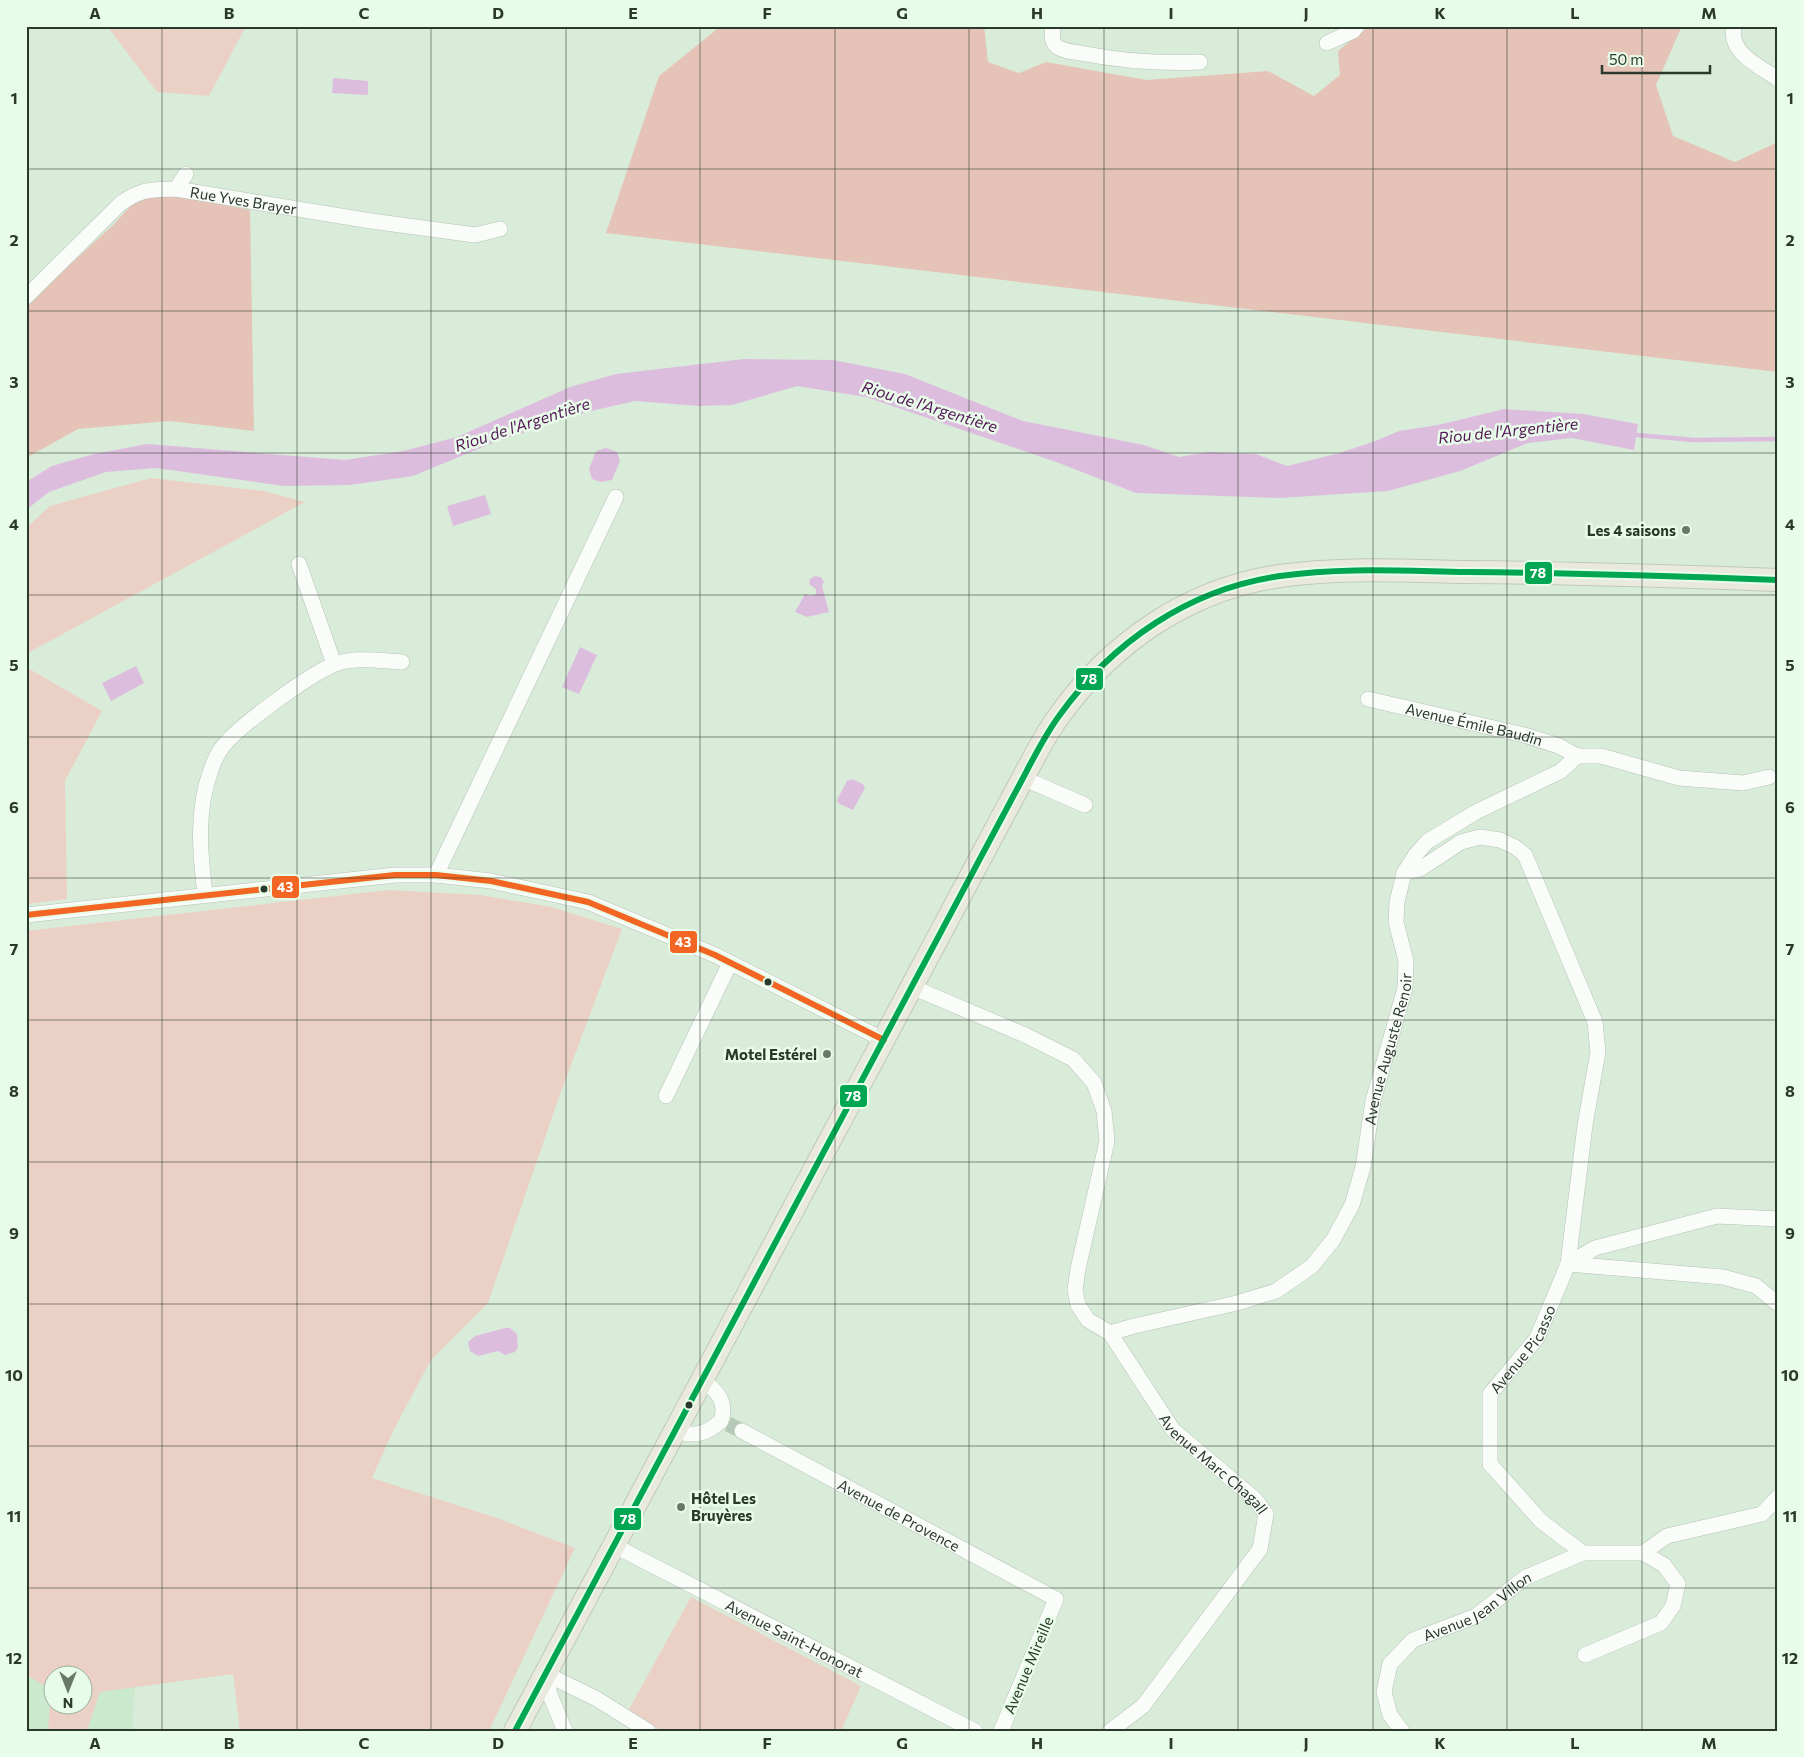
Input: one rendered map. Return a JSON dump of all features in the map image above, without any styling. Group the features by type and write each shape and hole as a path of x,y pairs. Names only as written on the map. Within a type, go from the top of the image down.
{"main road":[{"path":"515,1731 700,1380 1023,778 1057,718 1103,662 1141,631 1197,599 1243,583 1280,576 1369,570 1587,573 1778,580"}],"street":[{"path":"1053,26 1052,37 1056,46 1064,50 1119,61 1162,64 1200,62"},
{"path":"1327,43 1353,31 1357,26"},
{"path":"1734,26 1734,41 1738,51 1778,79"},
{"path":"176,189 186,174"},
{"name":"Rue Yves Brayer","path":"26,297 121,203 137,192 176,189 475,236 500,228"},
{"path":"436,875 616,497"},
{"path":"299,564 334,664"},
{"path":"205,894 199,827 210,770 221,749 234,735 293,688 334,664 362,660 402,662"},
{"name":"Avenue Émile Baudin","path":"1368,699 1524,735 1559,746 1577,756 1601,756 1680,778 1743,783 1769,777"},
{"path":"1404,873 1416,854 1428,841 1476,812 1561,771 1577,756"},
{"path":"1023,778 1085,805"},
{"path":"1404,873 1420,869 1461,842 1480,837 1500,840 1515,847 1525,856 1536,881 1595,1022 1598,1052 1585,1126 1568,1264"},
{"name":"Avenue Auguste Renoir","path":"1110,1333 1237,1303 1276,1291 1312,1266 1332,1240 1352,1205 1363,1167 1373,1101 1405,988 1406,961 1396,922 1397,902 1404,873"},
{"path":"26,915 348,878 436,875 491,881 588,902 730,963 884,1040"},
{"path":"666,1096 730,963"},
{"path":"912,987 1025,1035 1073,1059 1094,1083 1104,1111 1107,1141 1075,1290 1078,1305 1088,1320 1110,1333"},
{"path":"1568,1264 1595,1248 1717,1216 1778,1219"},
{"path":"1568,1264 1723,1276 1756,1286 1778,1304"},
{"name":"Avenue Picasso","path":"1568,1264 1537,1338 1490,1394 1490,1464 1541,1521 1583,1553"},
{"name":"Avenue Marc Chagall","path":"1110,1333 1173,1430 1255,1499 1266,1514 1260,1549 1143,1706 1110,1731"},
{"path":"675,1430 686,1434 699,1434 725,1422 723,1404 719,1395 700,1380"},
{"name":"Avenue de Provence","path":"742,1431 1056,1599"},
{"path":"1643,1553 1667,1536 1762,1514 1778,1496"},
{"name":"Avenue Saint-Honorat","path":"613,1545 975,1731"},
{"path":"1583,1553 1643,1553 1664,1565 1678,1584 1673,1606 1661,1623 1585,1655"},
{"name":"Avenue Jean Villon","path":"1402,1731 1390,1715 1384,1692 1390,1664 1412,1640 1476,1616 1526,1577 1583,1553"},
{"name":"Avenue Mireille","path":"1001,1731 1056,1599"},
{"path":"546,1674 550,1695 565,1731"},
{"path":"546,1674 597,1699 648,1731"}],"shaded area":[{"path":"107,26 246,26 209,96 157,92"},
{"path":"721,26 984,26 988,62 1019,73 1046,62 1146,80 1268,71 1314,96 1340,75 1338,51 1369,26 1682,26 1656,85 1673,136 1735,162 1778,142 1778,372 606,233 659,76"},
{"path":"140,196 180,196 250,210 254,431 170,421 78,429 26,458 26,305 113,225"},
{"path":"151,478 263,491 305,502 26,654 26,528 50,506"},
{"path":"26,667 102,711 65,781 67,899 26,904"},
{"path":"388,890 480,895 551,907 622,929 558,1100 488,1303 431,1360 393,1431 372,1478 497,1518 575,1548 489,1731 240,1731 233,1674 100,1692 87,1731 48,1731 49,1714 92,1714 92,1664 42,1664 42,1684 26,1675 26,931"},
{"path":"691,1597 861,1686 841,1731 662,1731 628,1711"},
{"path":"26,1675 42,1684 42,1714 92,1714 92,1697 99,1692 135,1687 132,1731 26,1731"}],"water":[{"path":"333,78 368,81 368,95 332,93"},
{"path":"744,359 833,360 905,374 1023,421 1144,445 1179,457 1208,452 1256,454 1287,466 1336,454 1399,431 1438,425 1504,409 1583,414 1638,424 1634,450 1572,438 1528,443 1460,471 1388,491 1280,498 1136,493 1056,462 866,397 797,386 732,405 698,406 635,401 587,412 495,442 413,476 350,485 284,486 156,468 106,472 49,492 26,510 26,482 52,466 94,454 147,444 345,460 403,451 457,437 570,387 616,374"},
{"path":"606,448 617,452 620,461 612,480 601,482 592,479 589,469 596,451"},
{"path":"485,495 491,514 453,526 447,506"},
{"path":"815,576 821,577 824,582 822,586 829,612 807,617 795,612 805,594 811,596 816,594 816,589 809,584 810,579"},
{"path":"580,647 597,655 579,694 562,687"},
{"path":"136,666 144,683 111,701 102,683"},
{"path":"852,779 863,784 865,788 853,810 838,803 837,800 847,781"},
{"path":"510,1328 517,1334 518,1347 515,1352 505,1355 498,1351 478,1356 470,1351 468,1342 475,1336"}],"waterway":[{"name":"Riou de l'Argentière","path":"1637,435 1694,440 1778,439"}],"tunnel":[{"path":"728,1424 742,1431"}],"transit line":[{"name":"78","path":"515,1731 1040,746 1059,716 1080,689 1103,665 1155,623 1184,606 1215,593 1247,583 1303,573 1373,570 1778,580"},
{"name":"43","path":"26,915 395,875 436,875 491,881 588,902 715,955 884,1040"}],"place":[{"name":"Les 4 saisons","path":"1686,530"},
{"name":"Motel Estérel","path":"827,1054"},
{"name":"Hôtel Les Bruyères","path":"681,1507"}]}
